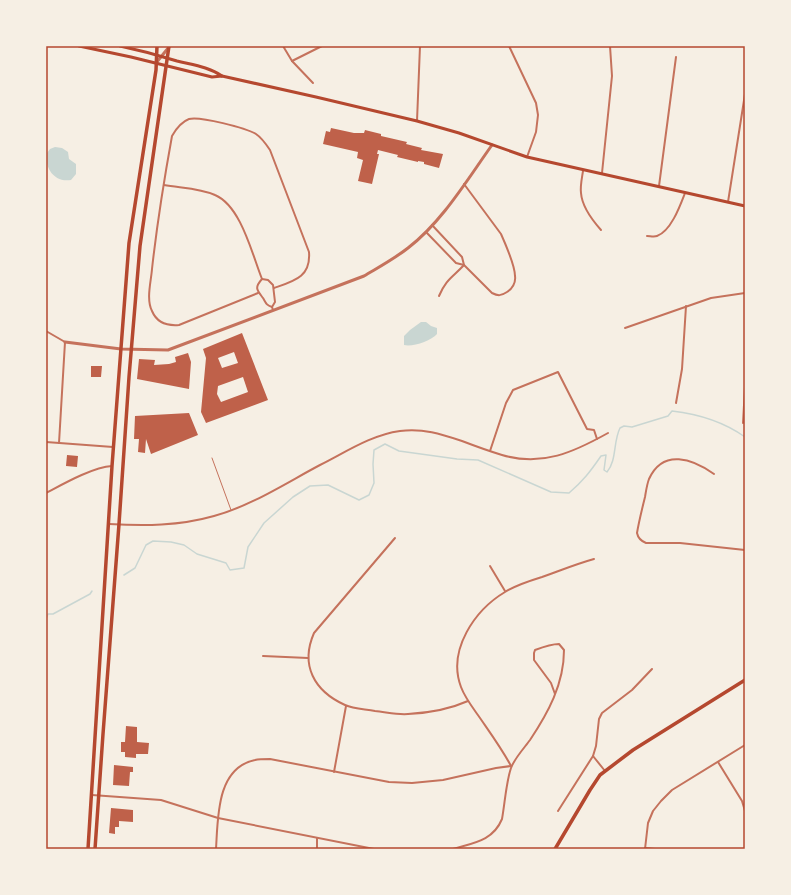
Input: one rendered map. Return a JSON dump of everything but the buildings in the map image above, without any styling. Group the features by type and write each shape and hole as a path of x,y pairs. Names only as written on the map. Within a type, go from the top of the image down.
{"main road":[{"path":"79,46 212,77 222,76 316,96 459,133 492,146 527,157 583,171 745,206"},
{"path":"120,46 157,54 214,70 222,76"},
{"path":"88,849 112,466 129,243 158,46"},
{"path":"96,849 98,796 140,246 169,47"},
{"path":"555,849 600,775 633,750 745,680"}],"street":[{"path":"283,46 292,61 314,83"},
{"path":"292,61 322,46"},
{"path":"417,121 420,46"},
{"path":"509,46 536,104 538,115 536,132 527,157"},
{"path":"601,174 612,76 610,46"},
{"path":"156,63 169,47"},
{"path":"659,187 676,56"},
{"path":"728,203 745,94"},
{"path":"258,294 179,325 168,326 163,324 154,316 151,310 150,293 158,212 172,136 181,124 189,119 198,119 227,125 251,132 260,137 270,150 310,252 309,263 305,273 298,278 274,288"},
{"path":"46,331 65,342 131,350 168,350 273,308 364,276 389,262 409,248 426,232 492,146"},
{"path":"583,171 581,193 582,199 594,222 601,230"},
{"path":"432,225 462,257 464,265 492,293 497,296 501,295 508,292 512,288 516,275 501,234 464,184"},
{"path":"164,185 211,193 228,202 236,213 262,279 273,285 275,302 273,308"},
{"path":"647,236 656,236 668,228 675,217 685,193"},
{"path":"426,232 456,263 464,265"},
{"path":"439,296 442,288 449,279 464,265"},
{"path":"262,279 257,286 258,294 266,304 273,308"},
{"path":"625,328 711,298 745,294"},
{"path":"676,402 682,369 686,306"},
{"path":"59,443 65,342"},
{"path":"490,451 510,393 513,390 558,372 587,429 594,430 597,439"},
{"path":"743,423 745,387"},
{"path":"109,524 165,525 216,516 251,502 364,442 390,433 420,430 439,433 490,451 516,458 542,459 576,450 608,433"},
{"path":"46,442 114,447"},
{"path":"714,474 696,462 674,458 662,463 655,469 648,482 637,533 638,536 646,543 680,543 745,550"},
{"path":"46,493 91,472 106,466 112,466"},
{"path":"395,538 314,633 308,658 312,674 319,687 330,697 346,706 394,714 408,714 429,712 468,701"},
{"path":"511,766 504,753 468,701 461,686 458,674 457,659 461,644 477,616 488,604 505,591 594,559"},
{"path":"490,566 505,591"},
{"path":"453,849 482,840 492,835 499,826 502,819 511,766 542,722 551,706 555,694 562,669 564,650 559,644 551,644 535,650 533,657 551,683 555,694"},
{"path":"263,656 308,658"},
{"path":"558,811 593,756 596,746 599,719 602,713 632,690 652,669"},
{"path":"334,772 346,706"},
{"path":"655,849 645,848 648,823 653,812 661,801 672,790 745,745"},
{"path":"593,756 605,771"},
{"path":"216,849 218,818 224,788 229,778 242,766 254,760 270,759 389,782 412,783 443,780 511,766"},
{"path":"718,762 742,801 745,811"},
{"path":"92,795 162,800 218,818 374,849"},
{"path":"317,838 317,849"}],"lane":[{"path":"212,458 231,510"}],"shaded area":[{"path":"55,147 62,148 68,152 69,159 76,164 76,174 71,180 60,179 55,176 47,164 47,153 50,149"},
{"path":"421,322 426,322 437,328 437,334 431,339 422,343 404,345 404,336"}],"waterway":[{"path":"124,575 135,568 146,545 153,541 171,542 184,545 197,554 226,563 230,570 244,568 248,547 264,523 293,497 310,486 328,485 359,500 369,495 374,483 374,450 385,444 399,451 457,459 478,460 551,492 569,493 586,476 601,456 606,455 604,470 607,472 614,456 618,433 620,428 624,426 632,427 668,416 672,411 691,414 720,423 745,437"},
{"path":"46,619 48,614 53,614 90,594 92,591"}]}
